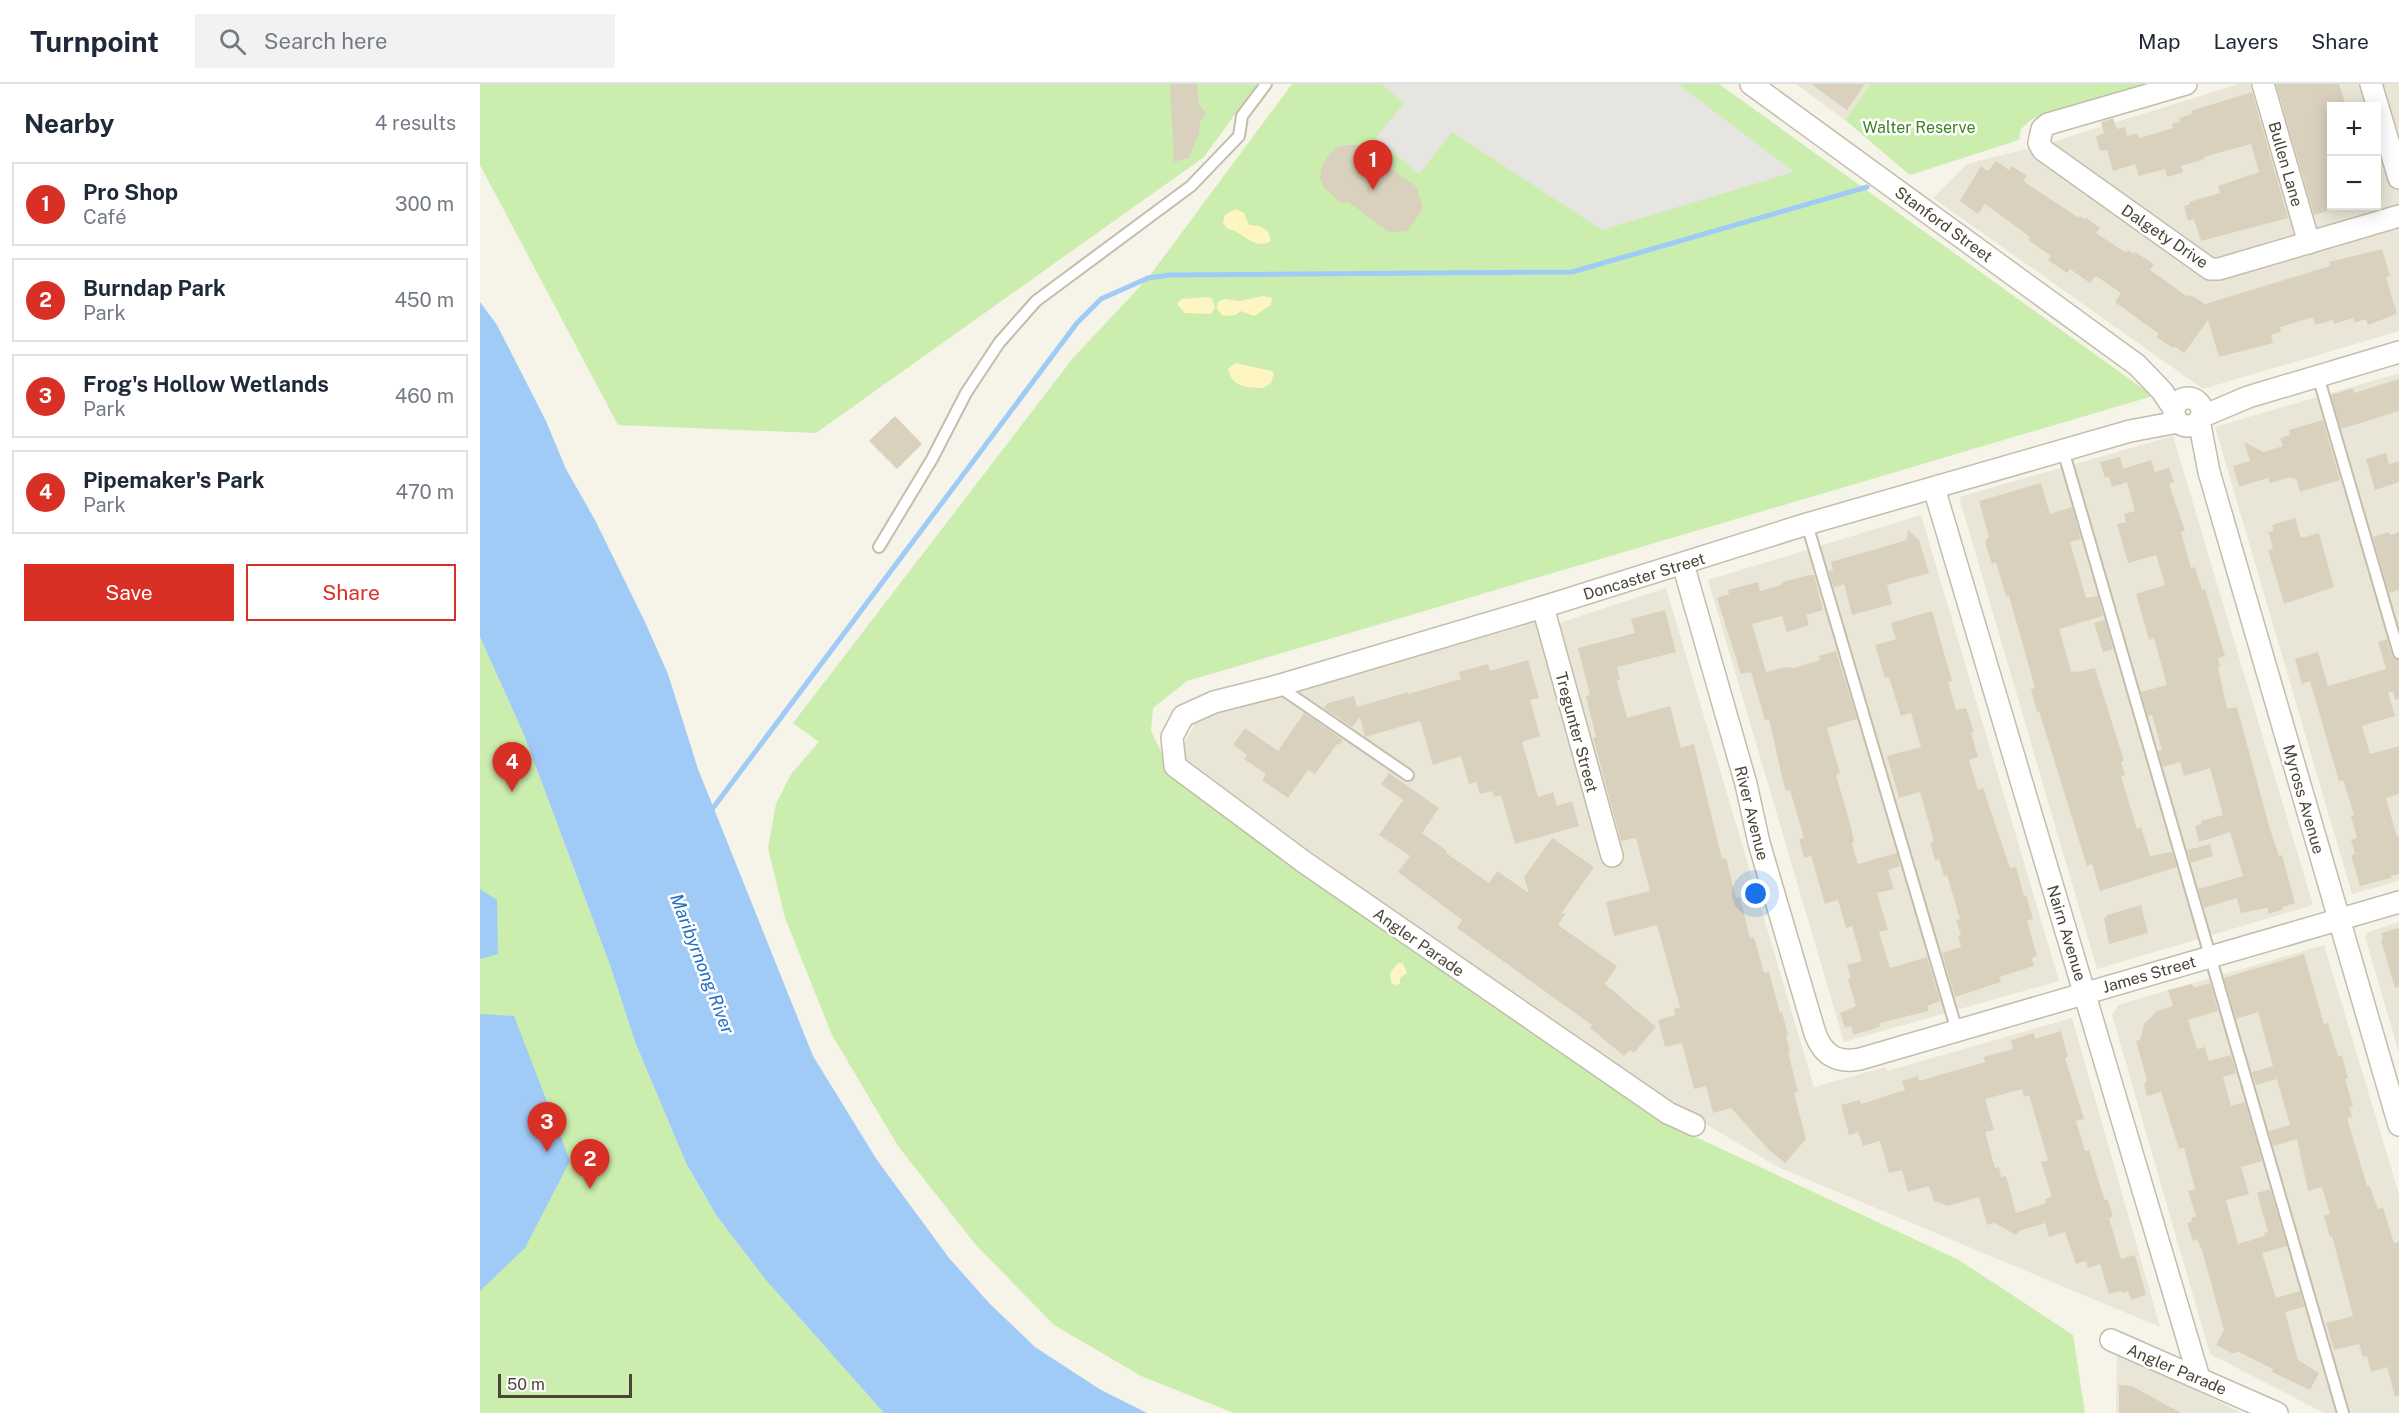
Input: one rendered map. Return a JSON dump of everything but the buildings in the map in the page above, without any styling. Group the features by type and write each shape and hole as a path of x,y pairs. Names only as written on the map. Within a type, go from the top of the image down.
{"street":[{"name":"Dalgety Drive","path":"2186,84 2048,124 2039,135 2039,143 2043,150 2210,269 2219,269 2399,216"},
{"name":"Bullen Lane","path":"2263,84 2309,243"},
{"path":"2371,84 2399,178"},
{"name":"Stanford Street","path":"1761,87 2137,365 2172,382 2188,413"},
{"name":"Doncaster Street","path":"1172,738 1183,716 1214,702 1277,686 1543,607 1807,524 2399,352"},
{"name":"Myross Avenue","path":"2188,413 2209,472 2399,1125"},
{"name":"Nairn Avenue","path":"1934,488 2199,1378"},
{"name":"River Avenue","path":"1683,564 1746,784 1759,843 1814,1030 1822,1050 1830,1057"},
{"name":"Tregunter Street","path":"1543,607 1612,856"},
{"name":"Angler Parade","path":"1172,738 1174,766 1202,787 1304,862 1668,1113 1694,1125"},
{"name":"James Street","path":"1830,1057 1852,1061 2399,902"},
{"name":"Angler Parade","path":"2111,1340 2277,1413"}],"lane":[{"path":"879,547 932,459 966,393 999,343 1036,301 1191,186 1239,136 1242,116 1266,84"},
{"path":"2318,376 2399,653"},
{"path":"2063,450 2343,1413"},
{"path":"1807,524 1957,1031"},
{"path":"1277,686 1407,775"}],"shaded area":[{"path":"1382,84 1678,84 1794,172 1602,230 1452,132 1419,174 1376,138 1404,103"},
{"path":"1796,84 1870,84 1845,120"},
{"path":"2239,84 2399,84 2399,331 2203,389 1933,198 1967,164 2049,143"},
{"path":"2399,373 2399,881 2352,894 2215,427"},
{"path":"2173,436 2313,905 2097,969 1959,497"},
{"path":"1921,515 2059,981 1844,1042 1708,580"},
{"path":"1666,588 1814,1087 1886,1067 1887,1071 2072,1018 2160,1327 1778,1167 1622,1074 1177,756 1198,718 1539,621 1609,866 1619,864 1553,625"},
{"path":"2399,922 2399,1053 2365,937 2368,932"},
{"path":"2324,945 2399,1194 2399,1413 2324,1413 2210,1354 2112,1015 2118,1005"},
{"path":"2117,1352 2242,1413 2116,1413"}],"green space":[{"path":"480,84 1257,84 1204,157 816,433 618,425 480,165"},
{"path":"1292,84 1719,84 2153,396 1187,681 1153,708 1151,731 1169,768 1668,1124 1959,1260 2073,1335 2085,1413 1234,1413 1141,1376 1054,1325 975,1244 898,1146 832,1035 785,918 768,848 776,804 791,774 819,742 793,723 1073,358 1148,278"},
{"name":"Walter Reserve","path":"1870,84 2150,84 2032,119 2021,129 2019,140 1910,175 1845,120"},
{"path":"480,637 524,735 611,968 635,1042 686,1163 716,1215 765,1279 884,1413 480,1413"}],"sand":[{"path":"1236,209 1244,213 1249,225 1259,226 1268,231 1271,241 1259,244 1228,229 1223,223 1225,215"},
{"path":"1263,296 1272,298 1271,305 1254,316 1241,311 1235,315 1223,316 1217,309 1218,302 1224,299 1240,301"},
{"path":"1208,297 1212,299 1215,307 1209,314 1185,313 1177,304 1181,299"},
{"path":"1235,363 1272,371 1274,373 1271,383 1263,388 1246,387 1237,383 1228,369"},
{"path":"1398,963 1403,963 1407,973 1400,978 1400,984 1395,985 1391,982 1390,973"}],"water":[{"name":"Maribyrnong River","path":"480,302 497,325 546,421 566,469 595,520 668,674 698,769 813,1056 877,1160 949,1258 990,1304 1035,1347 1101,1390 1147,1413 884,1413 765,1279 716,1215 686,1163 635,1042 611,968 524,735 480,637"},
{"path":"480,889 497,900 498,954 480,959"},
{"path":"480,1014 514,1016 570,1161 525,1248 480,1291"}],"waterway":[{"path":"713,808 1077,323 1101,299 1148,278 1170,275 1572,272 1867,187"}],"place":[{"name":"Pro Shop","path":"1373,190"},
{"name":"Pipemaker's Park","path":"512,792"},
{"name":"Frog's Hollow Wetlands","path":"547,1152"},
{"name":"Burndap Park","path":"590,1189"}]}
